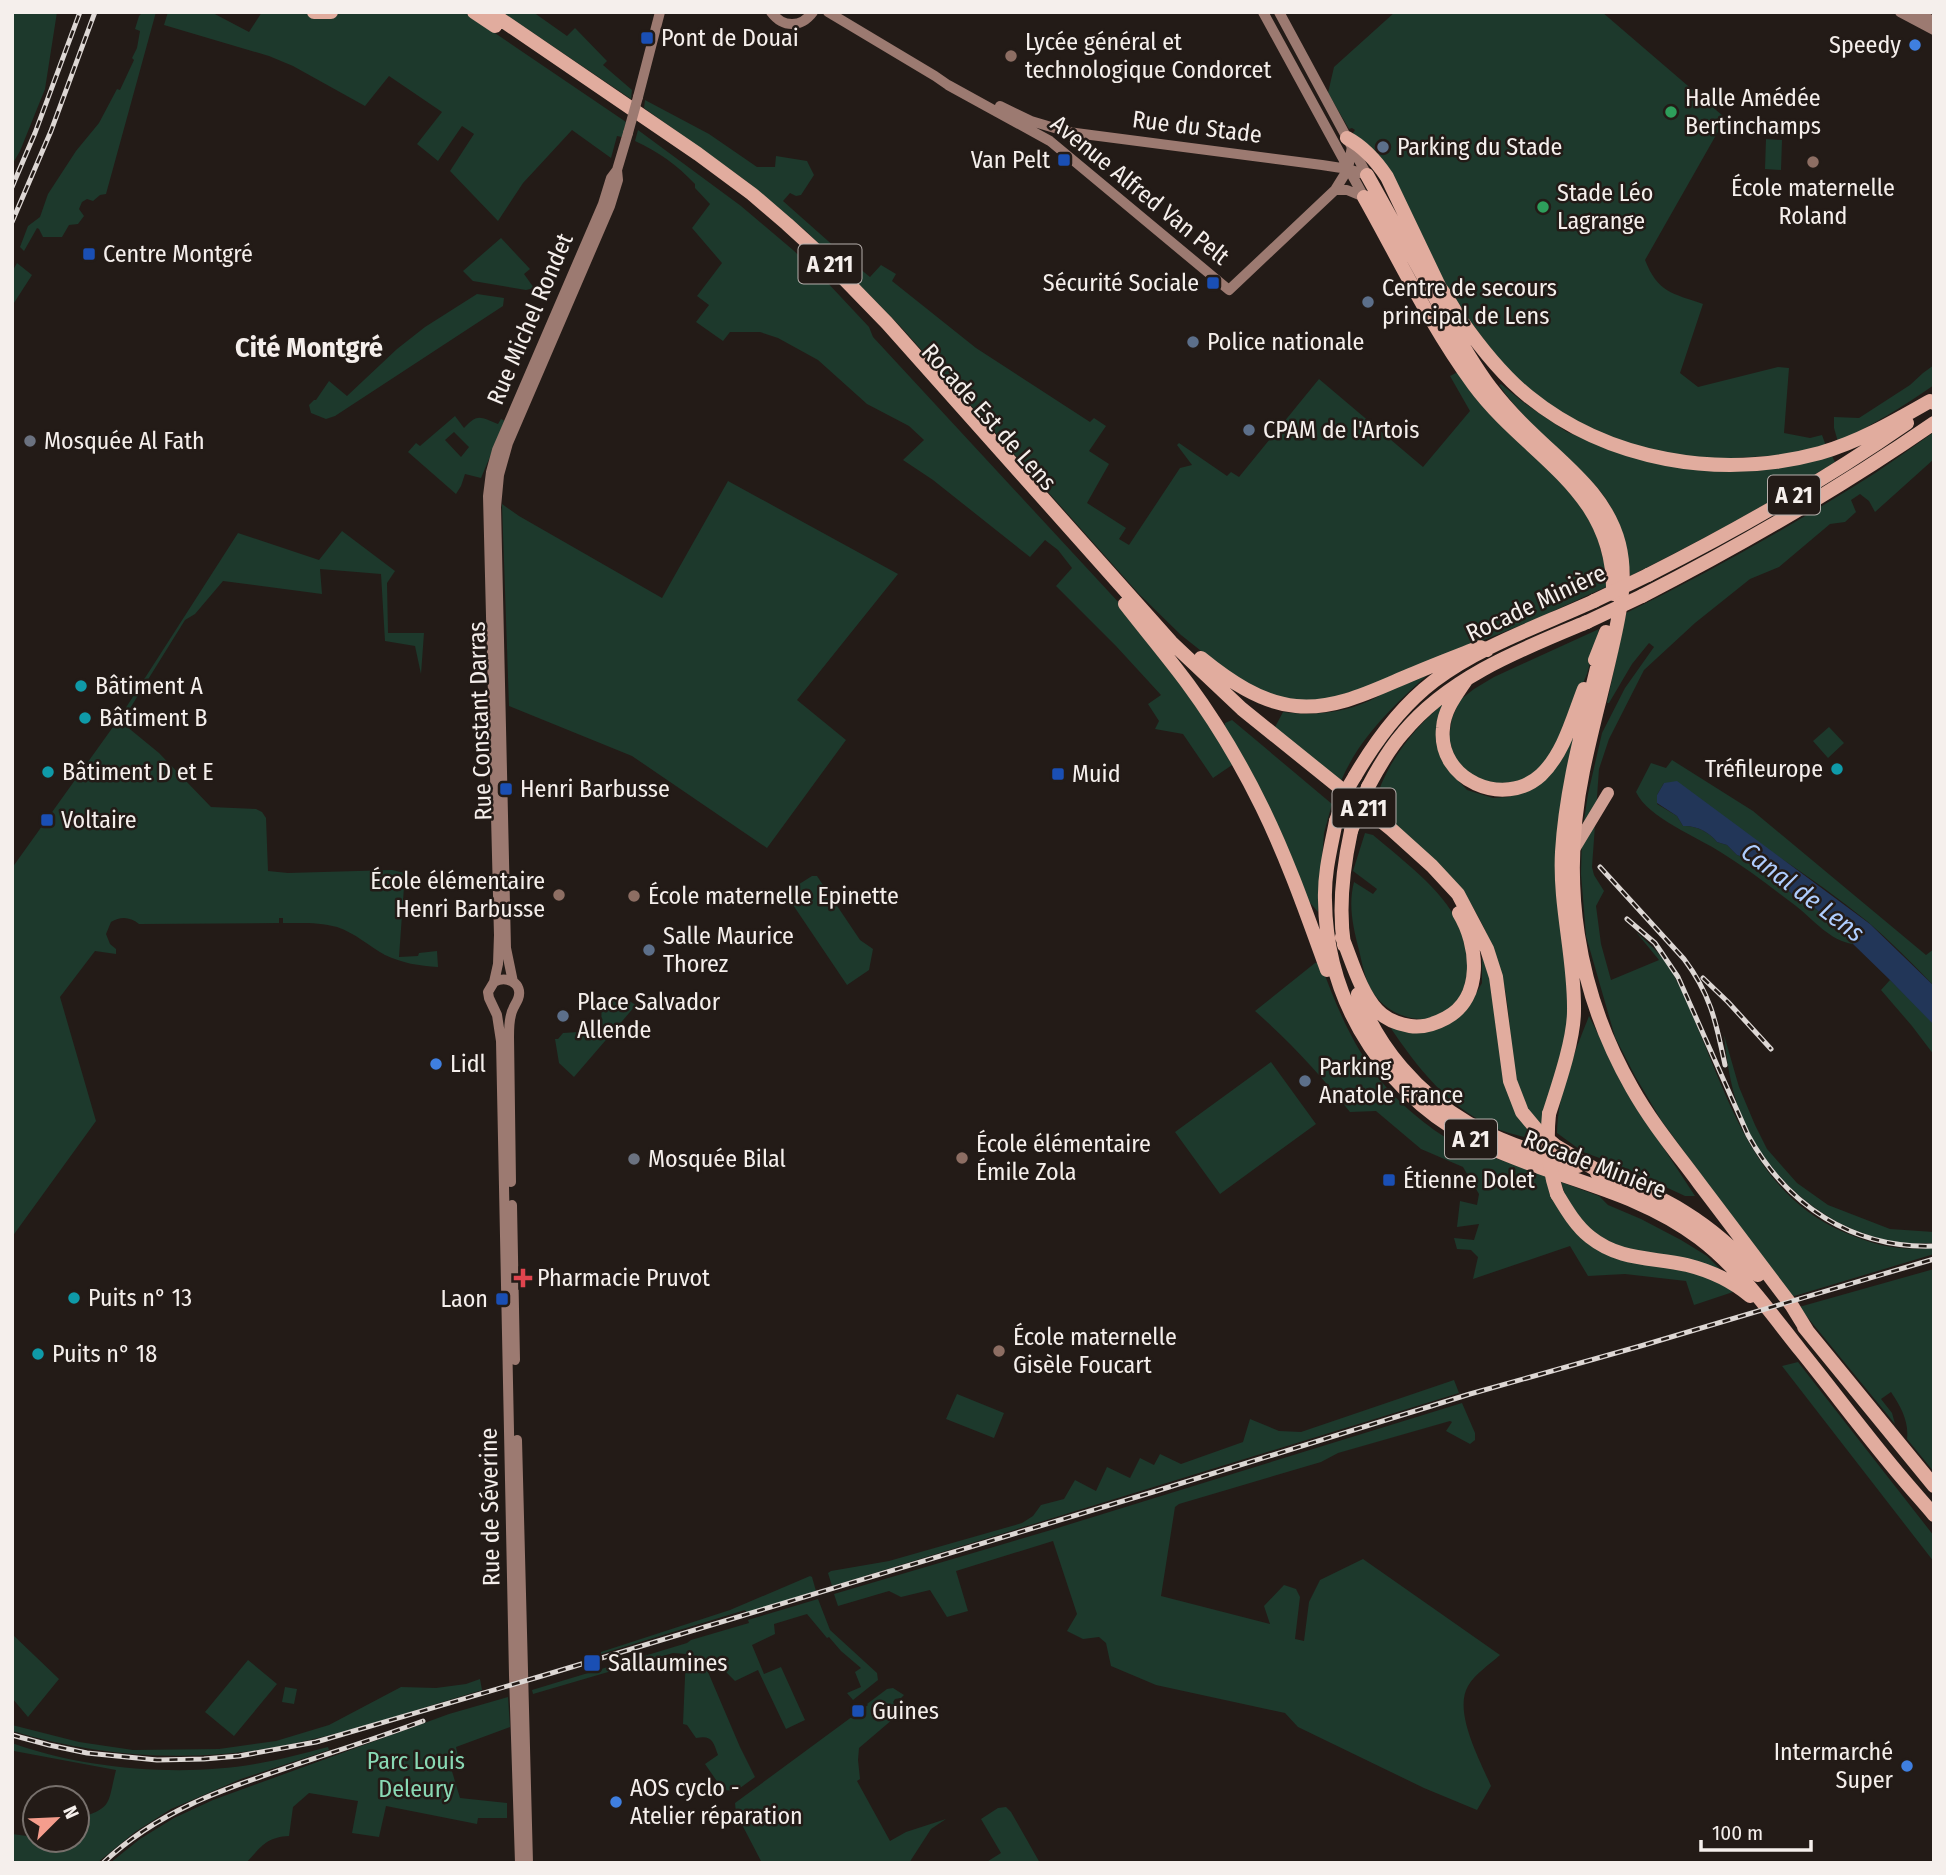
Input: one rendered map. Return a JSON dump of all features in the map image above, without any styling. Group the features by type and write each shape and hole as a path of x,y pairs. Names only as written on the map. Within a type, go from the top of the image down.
{"highway":[{"path":"314,12 331,12"},
{"name":"Rocade Est de Lens","path":"474,12 636,121 746,201 814,261 880,329 1125,603 1218,696 1442,883"},
{"name":"Rocade Est de Lens","path":"490,12 698,154 787,224 887,323 1171,642 1242,709 1391,829 1442,883"},
{"path":"1349,142 1354,142 1378,164 1396,194 1441,289 1487,354 1527,396 1589,435 1620,448 1679,462 1718,465 1781,460 1819,453 1848,443 1930,401 1934,403"},
{"path":"1367,175 1396,194"},
{"path":"1367,175 1466,353 1512,412 1580,477 1602,505 1614,529 1623,576 1622,595 1578,794 1573,852 1573,903 1581,954 1598,1016 1633,1089 1660,1130 1792,1306 1808,1332"},
{"path":"1364,197 1453,355 1475,386 1515,432 1572,484 1592,510 1603,531 1612,564 1613,598 1571,775 1565,815 1563,887 1574,1014 1549,1114 1548,1163 1558,1194 1587,1236 1603,1246 1617,1253 1685,1265 1719,1276 1737,1285 1783,1328"},
{"path":"1441,289 1462,336 1466,353"},
{"name":"Rocade Minière","path":"1934,403 1865,451 1722,536 1648,575 1487,650 1436,680 1390,724 1349,786 1336,821 1328,861 1325,900 1329,947 1343,997 1355,1022 1386,1070 1408,1094 1436,1117 1487,1147 1625,1196 1681,1225 1721,1255 1757,1295 1902,1479 1934,1515"},
{"name":"Rocade Minière","path":"1934,423 1801,510 1642,596 1465,680 1423,712 1397,740 1368,787 1352,831 1343,870 1341,912 1342,937 1352,977 1370,1022 1392,1056 1419,1085 1452,1112 1493,1135 1666,1200 1710,1228 1745,1261 1808,1332 1934,1486"},
{"path":"1115,579 1212,667 1241,687 1271,701 1296,706 1326,705 1356,697 1480,647 1487,650"},
{"path":"1125,603 1205,709 1261,805 1298,890 1337,998 1365,1052 1382,1076 1431,1120 1458,1137 1487,1147"},
{"path":"1465,680 1449,707 1443,726 1442,738 1449,758 1464,778 1475,785 1502,790 1524,786 1544,773 1558,752 1606,632"},
{"path":"1573,852 1608,793"},
{"path":"1342,937 1364,989 1378,1012 1400,1024 1413,1027 1440,1022 1451,1016 1466,999 1474,967 1471,944 1462,918 1442,883"},
{"path":"1442,883 1458,894 1487,948 1496,977 1510,1082 1522,1112 1537,1130 1556,1146 1605,1175"},
{"path":"1902,1479 1908,1493 1934,1527"}],"main road":[{"name":"Rue Michel Rondet","path":"498,459 609,197 611,178 617,170 660,12"},
{"path":"771,12 783,23 791,24 802,22 813,12"},
{"name":"Avenue Alfred Van Pelt","path":"828,12 948,85 1022,124"},
{"path":"1263,12 1364,197"},
{"path":"1279,12 1367,175"},
{"path":"1900,12 1934,30"},
{"path":"1917,12 1934,22"},
{"name":"Avenue Alfred Van Pelt","path":"935,76 947,78 1040,124"},
{"name":"Avenue Alfred Van Pelt","path":"1009,111 1022,124 1050,141 1229,290 1335,190"},
{"name":"Rue du Stade","path":"1040,124 1068,132 1349,169 1367,175"},
{"path":"1050,141 1068,132"},
{"path":"1061,150 1060,141 1068,132"},
{"path":"1335,190 1349,169 1349,142"},
{"path":"1335,190 1347,190 1364,197"},
{"name":"Rue Constant Darras","path":"498,459 496,507 506,948 513,982"},
{"name":"Rue Constant Darras","path":"494,982 498,964 499,934 488,513 489,485 498,459"},
{"path":"502,978 513,982 518,991 514,1004 505,1009 492,1004 488,992 494,982 502,978"},
{"name":"Rue de Séverine","path":"492,1004 497,1015 501,1041 520,1863"},
{"name":"Rue de Séverine","path":"514,1004 509,1037 528,1863"}],"green space":[{"path":"12,12 57,12 45,89 12,165"},
{"path":"143,12 156,12 106,194 93,201 87,199 82,202 79,209 84,216 78,224 69,225 62,237 43,237 37,228 24,251 20,247 28,226 40,217 48,194 76,151 99,123 117,89 120,90 134,60 132,58 140,31 135,29"},
{"path":"168,12 211,12 249,32 262,12 304,12 323,16 341,12 464,12 626,122 622,137 617,136 611,158 572,130 523,183 498,221 450,171 474,134 462,126 438,161 417,144 442,112 389,76 365,106 293,66 269,56 164,25"},
{"path":"502,12 533,12 567,36 575,28 607,61 603,65 632,90 631,99"},
{"name":"Stade Léo Lagrange","path":"1395,12 1602,12 1723,116 1724,121 1645,260 1661,286 1674,294 1703,304 1680,373 1698,387 1778,367 1789,368 1784,433 1810,438 1822,435 1826,446 1783,455 1717,459 1653,454 1591,430 1545,404 1512,376 1446,290 1354,135 1355,130 1349,129 1328,93 1334,67"},
{"path":"645,100 709,134 757,167 775,167 776,156 807,161 814,175 801,195 790,193 783,201 854,264 870,277 881,265 896,274 892,281 976,348 1090,422 1094,418 1106,426 1089,451 1109,464 1087,503 1126,528 1119,539 1129,545 1180,468 1192,465 1177,445 1179,443 1227,476 1231,472 1239,477 1319,379 1423,467 1470,411 1450,376 1458,372 1562,480 1593,520 1610,585 1538,618 1376,684 1315,703 1263,694 1181,635 1139,594 901,327 806,231 749,183 644,108"},
{"path":"638,130 741,206 825,280 869,327 873,337 1121,605 1180,680 1235,763 1213,778 1183,734 1155,729 1159,721 1148,704 1161,695 1056,586 1072,568 1058,550 1045,540 1030,557 933,480 903,460 924,440 909,426 867,404 818,360 778,338 760,332 730,332 723,341 696,322 709,305 697,296 722,263 692,228 710,204 695,188 695,184 674,165 635,141"},
{"path":"1766,139 1782,140 1781,170 1765,169"},
{"path":"501,238 530,269 524,274 534,288 526,290 473,281 463,271"},
{"path":"17,263 32,275 12,306 12,272"},
{"path":"477,294 504,298 503,306 335,416 326,419 311,413 309,405 316,400 329,381 347,396 425,327"},
{"path":"1934,365 1934,385 1838,442 1834,417 1859,418 1910,385"},
{"path":"1499,385 1567,432 1618,452 1663,464 1831,454 1835,462 1734,522 1630,576 1622,536 1606,499 1526,418"},
{"path":"455,416 464,428 476,418 498,424 501,419 505,421 481,478 465,474 456,494 408,452 416,443 420,446","holes":["454,432 469,447 461,457 445,440"]},
{"path":"1934,432 1934,459 1875,512 1869,501 1860,494 1851,500 1856,512 1845,522 1830,524 1779,567 1750,579 1695,623 1644,670 1609,739 1599,769 1592,867 1604,891 1596,906 1601,944 1611,980 1659,960 1636,932 1671,970 1735,1116 1769,1172 1790,1196 1815,1217 1858,1238 1899,1248 1934,1248 1934,1254 1791,1297 1661,1120 1615,1037 1586,936 1581,874 1582,833 1588,794 1602,733 1625,688 1654,647 1649,643 1607,703 1626,613 1713,569 1797,521 1874,474"},
{"path":"728,481 898,574 797,700 846,740 767,848 632,756 509,706 502,504 662,598"},
{"path":"342,531 395,571 387,583 388,633 424,633 421,674 415,646 385,641 381,574 320,569 322,594 223,581 195,614 185,620 120,721 159,753 211,807 256,809 262,812 266,818 268,871 288,873 392,870 405,873 399,957 437,951 438,967 411,964 391,958 337,927 283,923 283,918 279,918 279,923 139,924 125,918 111,922 106,934 110,944 116,949 116,954 95,951 60,997 96,1121 12,1237 12,868 118,720 238,533 319,560"},
{"path":"1599,629 1587,674 1553,752 1541,768 1525,781 1490,784 1460,768 1449,737 1452,718 1460,700 1494,677"},
{"path":"1433,670 1393,707 1369,735 1358,749 1341,781 1274,729 1283,712 1309,714 1344,710 1367,702 1379,696 1378,693"},
{"path":"1447,700 1441,708 1437,727 1446,765 1467,790 1493,798 1509,797 1536,784 1581,710 1569,1031 1541,1128 1525,1105 1517,1084 1502,978 1495,953 1479,918 1466,896 1374,807 1385,776 1402,748 1423,722"},
{"path":"1232,720 1332,804 1324,833 1318,912 1306,898 1225,730 1225,723"},
{"path":"1829,727 1844,743 1828,758 1813,741"},
{"path":"1672,760 1753,811 1926,955 1934,949 1934,986 1885,937 1844,903 1664,783 1657,795 1657,804 1677,816 1683,826 1706,832 1737,855 1751,860 1766,874 1772,875 1799,901 1811,905 1850,937 1853,944 1837,939 1741,866 1651,810 1636,792 1651,763 1666,768"},
{"path":"1365,833 1373,835 1408,864 1442,898 1462,932 1468,960 1464,987 1451,1007 1440,1015 1416,1019 1403,1016 1380,1002 1367,982 1351,908 1354,882 1373,894 1377,889 1353,871"},
{"path":"812,876 817,876 860,940 873,949 869,970 847,985 785,893"},
{"path":"1482,956 1490,979 1498,1042 1537,1136 1535,1140 1493,1127 1462,1109 1423,1071 1390,1027 1457,1017 1469,1006 1482,983"},
{"path":"1320,962 1346,1026 1368,1064 1397,1099 1424,1122 1465,1147 1546,1174 1582,1237 1715,1278 1736,1291 1694,1305 1686,1281 1625,1274 1588,1276 1570,1246 1473,1279 1478,1257 1471,1250 1457,1249 1454,1238 1474,1240 1479,1224 1457,1227 1460,1201 1477,1205 1479,1194 1463,1167 1421,1149 1376,1111 1350,1112 1305,1059 1255,1011 1315,963"},
{"path":"1890,980 1932,1021 1934,1055 1881,990"},
{"path":"622,997 636,1005 574,1077 559,1063 555,1039 563,1033 601,1029 602,998"},
{"path":"1589,1016 1631,1100 1695,1196 1685,1196 1583,1152 1557,1133 1564,1088"},
{"path":"1724,1035 1739,1087 1755,1125 1767,1149 1797,1183 1828,1205 1890,1229 1934,1232 1934,1243 1907,1243 1856,1230 1832,1219 1791,1187 1773,1168 1745,1124 1731,1080"},
{"path":"1271,1062 1316,1124 1220,1194 1175,1132"},
{"path":"1561,1182 1599,1196 1608,1205 1681,1240 1707,1256 1728,1277 1627,1251 1589,1230 1566,1198"},
{"path":"1934,1269 1934,1472 1907,1439 1904,1414 1891,1392 1881,1399 1892,1413 1895,1424 1799,1307"},
{"path":"1798,1362 1934,1536 1934,1562 1782,1366"},
{"path":"1454,1380 1459,1393 832,1586 828,1573 831,1571 889,1561 1022,1523 1033,1516 1041,1505 1064,1499 1075,1480 1096,1491 1107,1467 1130,1478 1140,1458 1154,1465 1160,1454 1181,1464 1243,1442 1250,1419 1279,1431 1301,1432"},
{"path":"957,1394 1004,1413 994,1438 946,1419"},
{"path":"1462,1403 1475,1433 1475,1440 1470,1444 1446,1431 1452,1422 1450,1421 1338,1453 1321,1462 1179,1504 1175,1507 1161,1596 1270,1624 1264,1606 1284,1585 1296,1589 1300,1597 1295,1639 1304,1641 1309,1602 1320,1580 1363,1559 1500,1655 1475,1677 1464,1697 1470,1736 1491,1786 1477,1810 1424,1788 1298,1727 1285,1713 1156,1685 1111,1666 1106,1643 1099,1637 1083,1639 1067,1631 1077,1614 1053,1541 956,1571 968,1611 947,1617 930,1590 901,1597 889,1591 838,1606 834,1594 1051,1530"},
{"path":"810,1576 816,1591 601,1654 730,1610"},
{"path":"818,1599 830,1630 877,1673 878,1680 853,1700 847,1693 861,1687 855,1672 861,1668 827,1638 807,1614 774,1624 775,1634 752,1645 764,1674 781,1667 805,1720 786,1729 758,1670 735,1681 717,1663 705,1665 755,1777 736,1791 723,1790 705,1764 718,1755 711,1740 705,1737 696,1738 687,1725 683,1724 686,1654 673,1653 533,1694 532,1690 687,1643 749,1623 748,1620"},
{"path":"12,1634 59,1679 28,1717 12,1698"},
{"path":"248,1660 277,1684 234,1736 205,1712"},
{"path":"480,1679 482,1690 328,1735 243,1752 176,1756 110,1752 12,1731 12,1725 79,1742 133,1750 219,1749 276,1741 329,1725 401,1687 436,1688"},
{"path":"285,1687 297,1689 294,1704 282,1702"},
{"path":"893,1688 904,1695 893,1702 897,1707 893,1719 859,1748 860,1779 857,1781 890,1841 906,1832 946,1819 931,1829 909,1863 762,1863 736,1813 735,1803 887,1689"},
{"name":"Parc Louis Deleury","path":"508,1697 510,1727 456,1747 460,1766 451,1768 460,1798 507,1803 507,1818 478,1818 477,1824 386,1806 379,1837 352,1833 358,1801 309,1793 293,1807 289,1836 269,1841 246,1863 110,1863 140,1839 174,1818 213,1800 449,1714"},
{"path":"12,1743 40,1752 101,1764 196,1770 255,1764 328,1747 329,1750 241,1779 171,1809 135,1832 97,1863 12,1863 12,1834 21,1835 21,1854 91,1854 91,1813 107,1804 116,1770 14,1751"},
{"path":"1006,1807 1040,1863 985,1863 1001,1853 981,1819 998,1808"}],"water":[{"name":"Canal de Lens","path":"1677,781 1870,924 1934,986 1934,1025 1853,944 1850,937 1811,905 1799,901 1772,875 1766,874 1751,860 1737,855 1727,845 1717,842 1702,830 1683,826 1677,816 1657,803 1657,795 1664,783"}],"railway":[{"path":"12,187 80,12"},
{"path":"12,222 51,131 95,12"},
{"path":"1600,867 1693,972 1711,1009 1725,1065"},
{"path":"1627,919 1655,943 1678,977 1748,1135 1782,1182 1802,1202 1850,1231 1876,1240 1934,1246"},
{"path":"1703,978 1771,1049"},
{"path":"12,1735 87,1753 157,1760 239,1756 316,1742 1153,1492 1470,1394 1934,1259"},
{"path":"103,1863 146,1829 192,1804 240,1784 423,1721"}],"place":[{"name":"Pont de Douai","path":"647,38"},
{"name":"Speedy","path":"1915,45"},
{"name":"Lycée général et technologique Condorcet","path":"1011,56"},
{"name":"Halle Amédée Bertinchamps","path":"1671,112"},
{"name":"Parking du Stade","path":"1383,147"},
{"name":"Van Pelt","path":"1064,160"},
{"name":"École maternelle Roland","path":"1813,162"},
{"name":"Stade Léo Lagrange","path":"1543,207"},
{"name":"Centre Montgré","path":"89,254"},
{"name":"Sécurité Sociale","path":"1213,283"},
{"name":"Centre de secours principal de Lens","path":"1368,302"},
{"name":"Police nationale","path":"1193,342"},
{"name":"CPAM de l'Artois","path":"1249,430"},
{"name":"Mosquée Al Fath","path":"30,441"},
{"name":"Bâtiment A","path":"81,686"},
{"name":"Bâtiment B","path":"85,718"},
{"name":"Tréfileurope","path":"1837,769"},
{"name":"Bâtiment D et E","path":"48,772"},
{"name":"Muid","path":"1058,774"},
{"name":"Henri Barbusse","path":"506,789"},
{"name":"Voltaire","path":"47,820"},
{"name":"École élémentaire Henri Barbusse","path":"559,895"},
{"name":"École maternelle Epinette","path":"634,896"},
{"name":"Salle Maurice Thorez","path":"649,950"},
{"name":"Place Salvador Allende","path":"563,1016"},
{"name":"Lidl","path":"436,1064"},
{"name":"Parking Anatole France","path":"1305,1081"},
{"name":"École élémentaire Émile Zola","path":"962,1158"},
{"name":"Mosquée Bilal","path":"634,1159"},
{"name":"Étienne Dolet","path":"1389,1180"},
{"name":"Pharmacie Pruvot","path":"523,1278"},
{"name":"Puits n° 13","path":"74,1298"},
{"name":"Laon","path":"502,1299"},
{"name":"École maternelle Gisèle Foucart","path":"999,1351"},
{"name":"Puits n° 18","path":"38,1354"},
{"name":"Sallaumines","path":"592,1663"},
{"name":"Guines","path":"858,1711"},
{"name":"Intermarché Super","path":"1907,1766"},
{"name":"AOS cyclo - Atelier réparation","path":"616,1802"}],"district":[{"name":"Cité Montgré","path":"309,347"}]}
